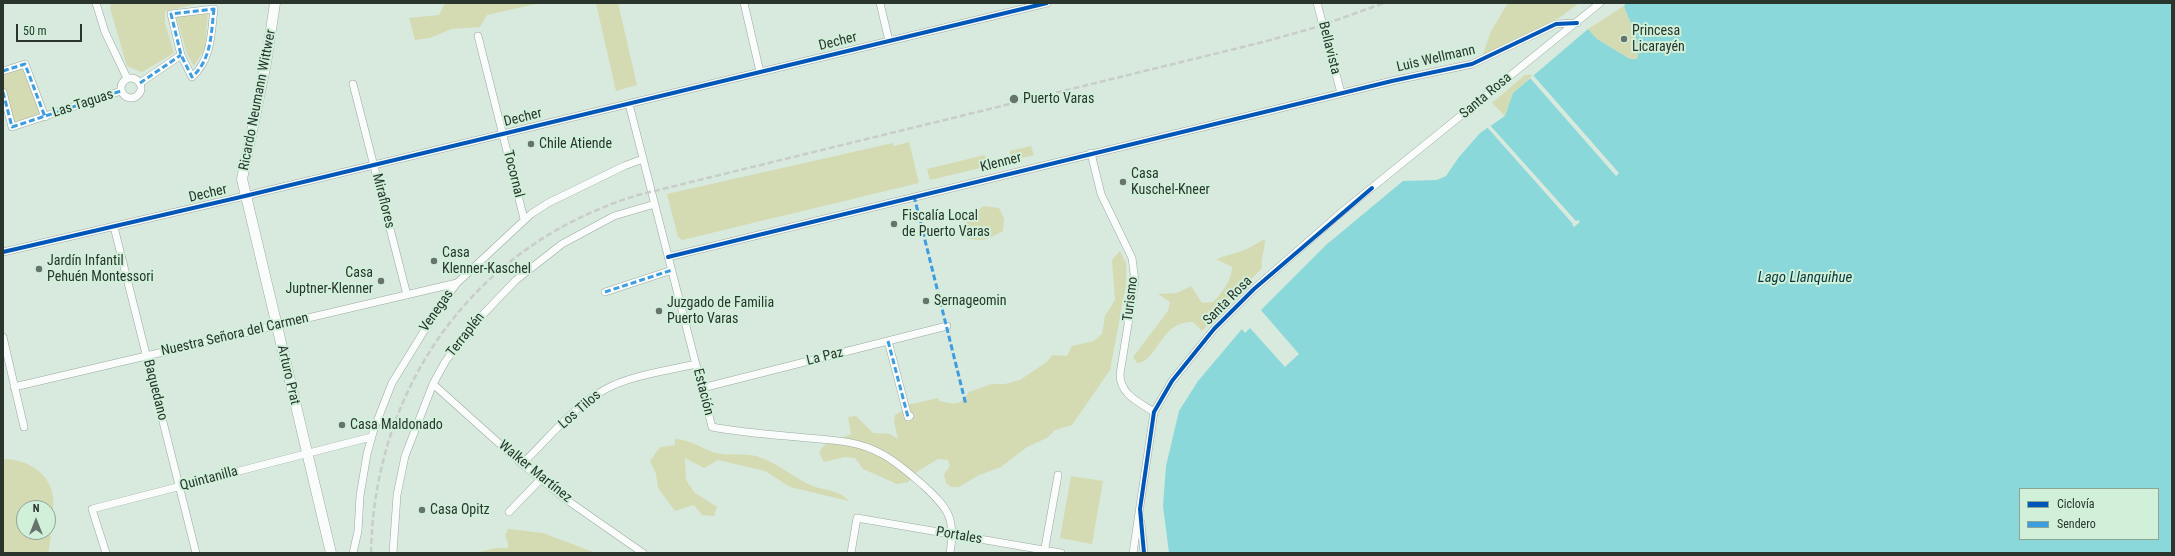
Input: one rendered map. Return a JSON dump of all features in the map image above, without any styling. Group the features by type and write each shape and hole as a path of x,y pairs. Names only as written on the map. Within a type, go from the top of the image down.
{"street":[{"path":"96,3 106,32 127,78"},
{"name":"Ricardo Neumann Wittwer","path":"245,196 242,178 266,63 275,3"},
{"path":"744,3 760,72"},
{"path":"880,3 889,41"},
{"name":"Decher","path":"3,252 245,196 1043,3"},
{"name":"Bellavista","path":"1318,3 1341,93"},
{"name":"Santa Rosa","path":"1134,553 1154,412 1172,381 1214,330 1254,289 1343,211 1600,3"},
{"path":"214,8 209,50 201,68 192,77 181,55 171,14 214,8"},
{"name":"Luis Wellmann","path":"1341,93 1472,64 1556,24 1577,23"},
{"name":"Tocornal","path":"478,36 524,219"},
{"path":"140,83 181,55"},
{"name":"Las Taguas","path":"3,71 25,64 45,117"},
{"path":"127,78 134,78 140,83 141,91 136,97 127,97 121,91 122,83 127,78"},
{"name":"Miraflores","path":"353,84 407,295"},
{"name":"Las Taguas","path":"3,92 12,127 121,91"},
{"name":"Klenner","path":"668,257 1341,93"},
{"name":"Estación","path":"629,104 712,428 848,442 882,454 901,466 940,502 948,515 953,535"},
{"name":"Turismo","path":"1091,153 1101,194 1132,258 1135,268 1135,281 1120,374 1121,383 1128,395 1154,412"},
{"name":"Venegas","path":"353,553 358,531 361,490 371,437 392,383 419,337 457,284 524,219 548,203 624,166 643,159"},
{"name":"Arturo Prat","path":"245,196 331,553"},
{"name":"Terraplén","path":"393,553 402,466 433,384 445,362 470,328 508,286 547,253 603,220 625,211 655,204"},
{"name":"Baquedano","path":"114,227 196,553"},
{"path":"605,292 672,270"},
{"name":"Nuestra Señora del Carmen","path":"14,387 457,284"},
{"name":"La Paz","path":"702,388 947,326"},
{"path":"3,337 24,427"},
{"path":"888,341 908,417 910,416"},
{"name":"Los Tilos","path":"522,464 586,402 605,389 632,379 696,364"},
{"name":"Walker Martínez","path":"433,384 522,464 643,553"},
{"name":"Quintanilla","path":"106,553 92,509 371,437"},
{"path":"1044,552 1058,475"},
{"path":"509,512 541,479"},
{"path":"1140,509 1144,553"},
{"name":"Portales","path":"851,553 857,518 1044,552 1061,553"},
{"path":"950,553 953,535"}],"green space":[{"path":"111,3 202,3 165,11 165,23 174,53 142,72 127,66 110,8"},
{"path":"445,3 540,3 487,15 480,27 451,29 430,38 415,40 409,18 439,15"},
{"path":"596,3 618,3 637,85 616,91"},
{"path":"1508,3 1579,3 1562,16 1492,54 1483,54 1491,31"},
{"path":"1624,6 1640,47 1640,53 1637,59 1631,60 1597,39 1588,29"},
{"path":"208,11 205,48 194,66 187,54 176,15"},
{"path":"24,66 42,113 13,123 3,83 3,73"},
{"path":"1525,75 1533,75 1513,93 1505,116 1492,103"},
{"path":"909,142 919,183 682,240 678,237 667,194 893,143 894,146"},
{"path":"1031,146 1034,155 1010,161 1010,151"},
{"path":"985,155 988,166 930,180 927,169"},
{"path":"984,206 999,208 1004,219 1003,231 980,240 964,237 962,231 969,216"},
{"path":"1265,240 1262,268 1202,331 1193,322 1182,323 1174,327 1166,334 1150,356 1144,361 1137,363 1133,357 1168,311 1170,302 1158,294 1177,293 1191,286 1202,303 1213,302 1226,286 1232,272 1232,267 1216,259 1245,250"},
{"path":"1120,251 1126,263 1126,285 1110,370 1072,425 1055,430 1047,438 1027,447 1001,467 979,475 959,487 951,487 946,483 944,474 950,466 948,460 938,459 918,471 908,482 897,484 863,469 855,458 845,457 824,462 819,453 823,446 851,434 848,417 856,416 873,433 890,434 898,439 894,422 895,415 908,407 907,405 938,398 939,401 950,403 960,402 969,392 992,384 1005,384 1020,380 1048,361 1052,355 1067,356 1072,346 1094,341 1102,334 1105,316 1115,300 1112,260"},
{"path":"675,439 691,442 716,453 756,456 778,466 806,483 837,493 849,501 790,487 765,471 718,460 704,468 685,458 686,480 695,493 717,507 714,516 702,515 694,505 675,511 658,488 656,474 650,461 660,447 675,445"},
{"path":"3,459 20,461 28,464 42,474 51,488 53,500 16,500 16,540 50,540 48,553 3,553"},
{"path":"1071,476 1103,481 1092,544 1060,538"},
{"path":"508,529 543,533 596,553 475,553 495,548 508,548 508,542 505,536"}],"water":[{"name":"Lago Llanquihue","path":"1626,3 2172,3 2172,553 1169,553 1163,506 1166,466 1179,411 1198,381 1242,329 1326,245 1403,181 1437,180 1446,176 1459,157 1480,133 1505,116 1513,93 1588,29 1597,39 1630,59 1637,59 1638,54 1635,33 1624,6"}],"pier":[{"path":"1533,75 1619,173 1616,176 1530,78"},
{"path":"1489,124 1576,221 1578,220 1580,222 1574,227 1572,225 1573,224 1486,126"},
{"path":"1260,309 1299,354 1285,367 1250,328 1245,333 1241,328"}],"railway":[{"path":"371,553 377,491 391,433 414,379 445,329 483,286 528,248 580,218 638,195 1263,42 1317,27 1384,3"}],"marked path":[{"path":"214,9 207,54 199,70 192,77 181,55 171,14 214,9"},
{"path":"140,83 181,55"},
{"path":"3,71 25,64 45,117"},
{"path":"3,92 12,127 121,91"},
{"path":"914,196 966,405"},
{"path":"605,292 672,270"},
{"path":"888,341 908,417 910,416"}],"cycle path":[{"path":"3,252 245,196 1047,3"},
{"path":"668,257 1392,81 1472,64 1556,24 1577,23"},
{"path":"1144,553 1140,509 1154,412 1172,381 1214,329 1254,289 1372,188"}],"place":[{"name":"Princesa Licarayén","path":"1624,39"},
{"name":"Puerto Varas","path":"1014,99"},
{"name":"Chile Atiende","path":"531,144"},
{"name":"Casa Kuschel-Kneer","path":"1123,182"},
{"name":"Fiscalía Local de Puerto Varas","path":"894,224"},
{"name":"Casa Klenner-Kaschel","path":"434,261"},
{"name":"Jardín Infantil Pehuén Montessori","path":"39,269"},
{"name":"Casa Juptner-Klenner","path":"381,281"},
{"name":"Sernageomin","path":"926,301"},
{"name":"Juzgado de Familia Puerto Varas","path":"659,311"},
{"name":"Casa Maldonado","path":"342,425"},
{"name":"Casa Opitz","path":"422,510"}]}
